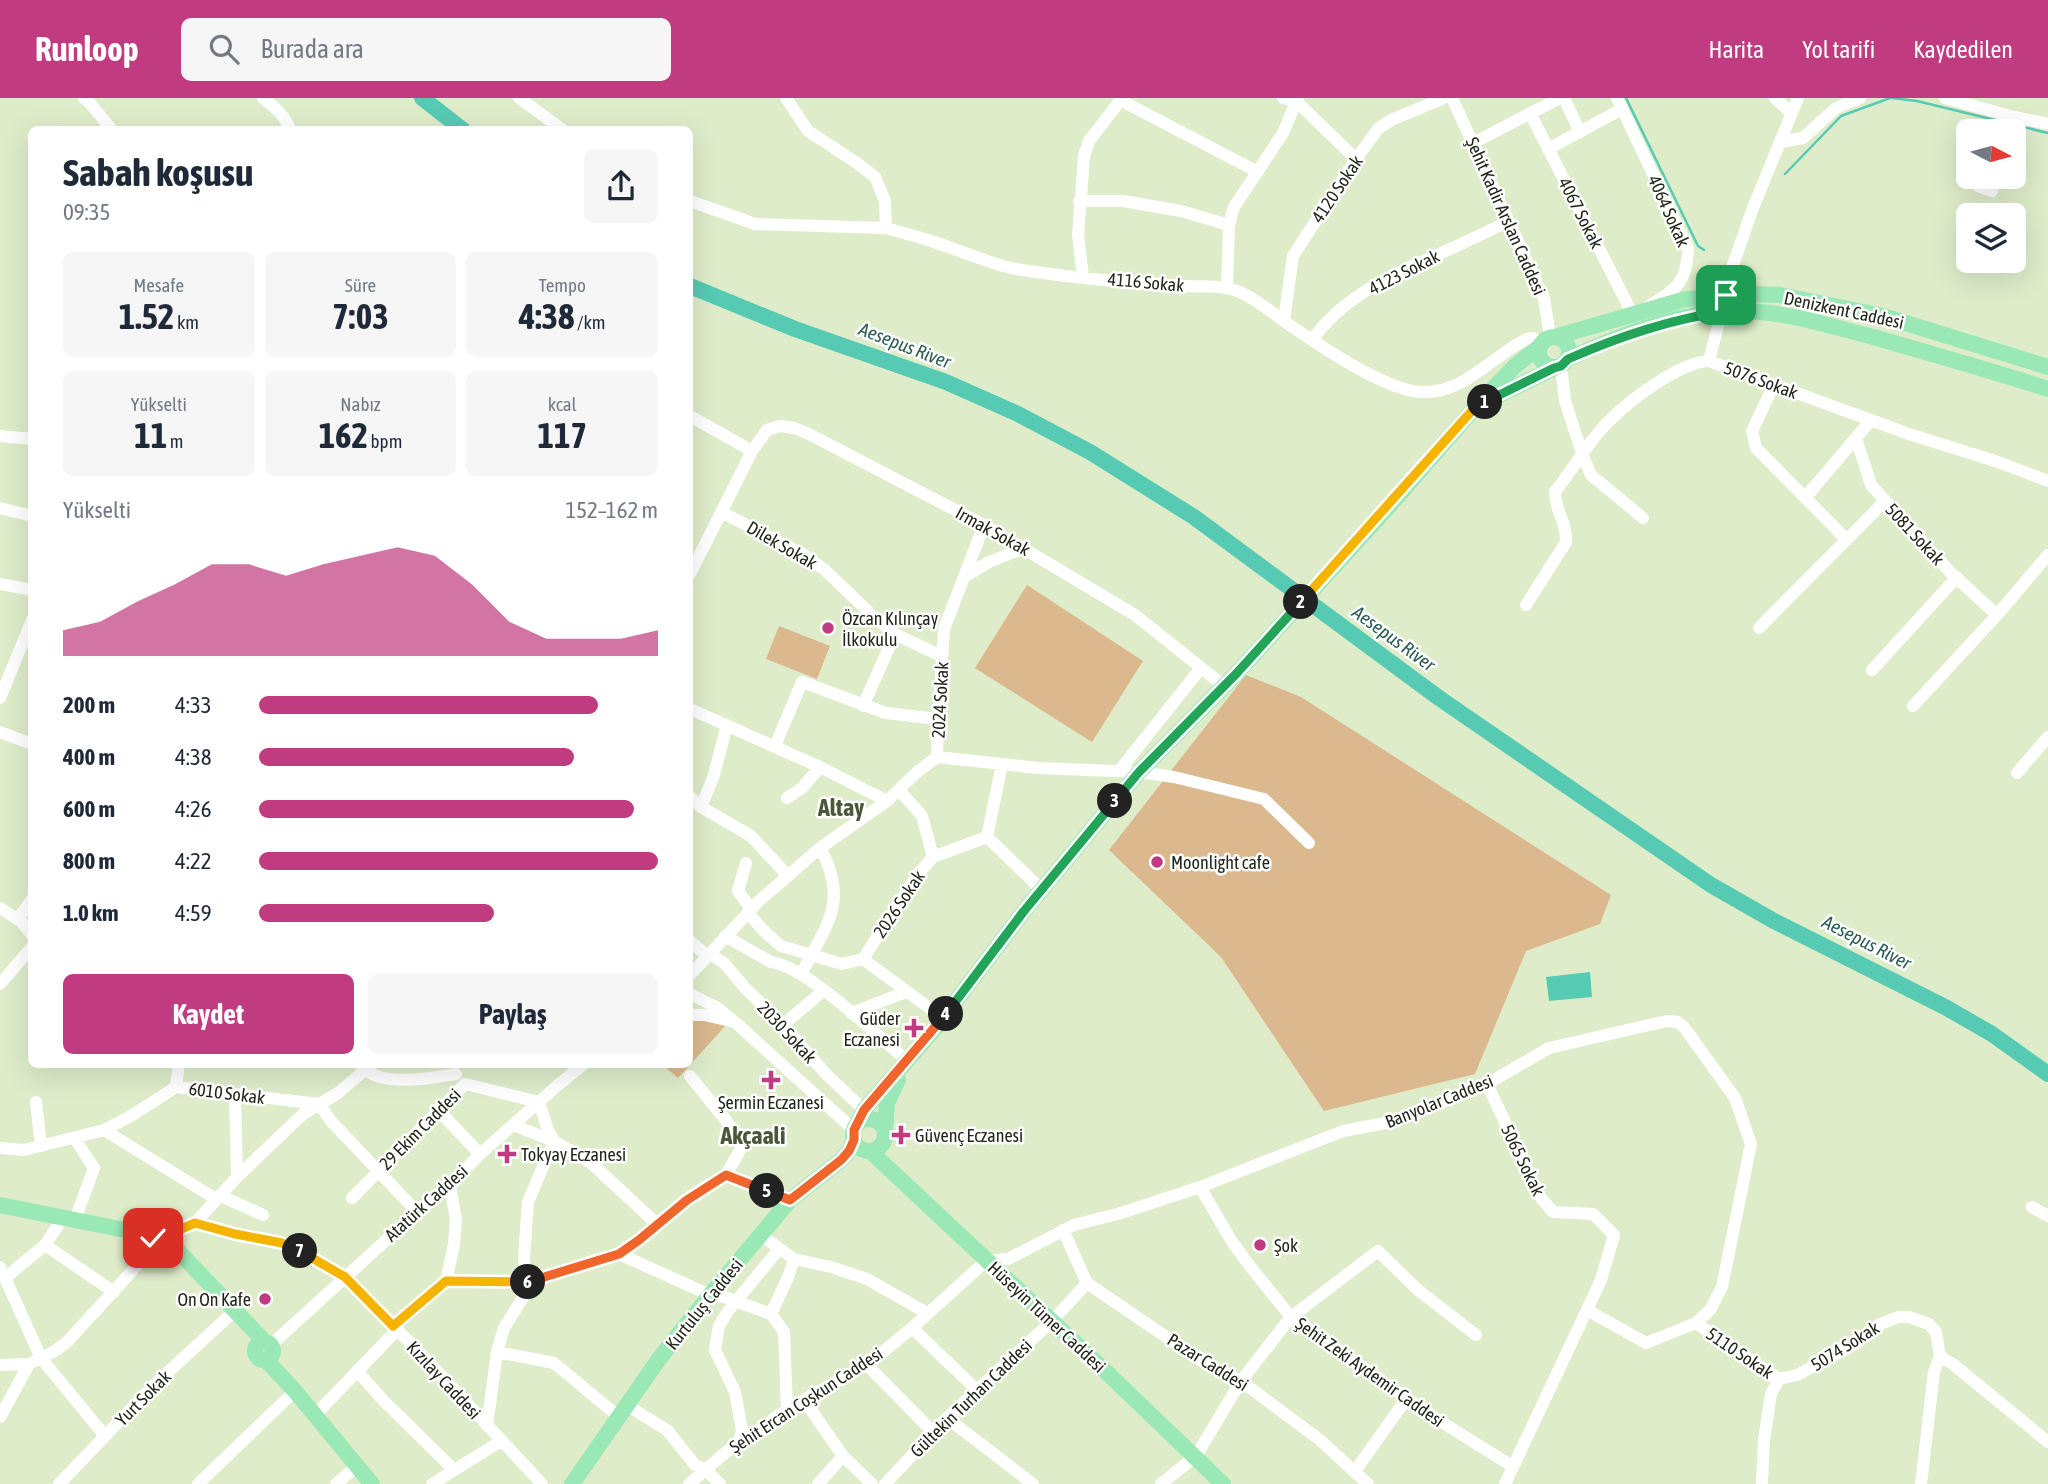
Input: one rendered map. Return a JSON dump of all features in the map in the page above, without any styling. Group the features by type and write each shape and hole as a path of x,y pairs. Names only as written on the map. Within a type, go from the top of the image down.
{"main road":[{"name":"Denizkent Caddesi","path":"1547,341 1637,311 1686,299 1726,295 1780,295 1883,316 2048,367"},
{"name":"Denizkent Caddesi","path":"1477,405 1625,335 1665,322 1721,312 1780,314 1806,318 2048,389"},
{"path":"880,1141 887,1103 907,1061 1139,772 1224,687 1515,366 1547,341 1560,338 1568,345 1570,355 1561,364 1546,365 1540,358 1547,341"},
{"name":"Kurtuluş Caddesi","path":"572,1484 659,1359 710,1295 790,1200 849,1151 857,1126 907,1061"},
{"path":"857,1126 864,1119 880,1122 880,1141"},
{"name":"Hüseyin Tümer Caddesi","path":"857,1126 860,1148 880,1141 897,1176 1223,1484"},
{"path":"0,1205 163,1240 179,1252 266,1349 295,1391 372,1484"},
{"path":"163,1240 229,1316 266,1349"}],"street":[{"path":"84,98 109,126"},
{"path":"264,98 279,110 289,126"},
{"path":"519,98 558,126"},
{"path":"786,98 808,131 875,177 885,201 886,228"},
{"path":"1283,98 1298,100 1356,159"},
{"name":"4120 Sokak","path":"1284,320 1293,256 1356,159 1378,129 1391,120 1444,98"},
{"name":"Şehit Kadir Arslan Caddesi","path":"1452,98 1544,298 1547,341"},
{"path":"1473,143 1562,98 1580,132"},
{"path":"1775,98 1791,113"},
{"path":"1709,361 1727,282 1753,208 1798,98"},
{"path":"1780,142 1803,138 1836,108 1860,98"},
{"path":"1945,98 2048,124"},
{"path":"1083,277 1078,235 1084,156 1089,141 1121,99 1258,172"},
{"path":"1227,288 1229,225 1234,208 1283,133 1298,100"},
{"path":"1548,149 1580,132 1619,104"},
{"name":"4064 Sokak","path":"1619,104 1688,248 1683,279 1676,289 1637,311"},
{"name":"4067 Sokak","path":"1530,113 1637,311"},
{"path":"1986,189 1992,191"},
{"path":"1079,201 1123,201 1181,211 1229,225"},
{"name":"4116 Sokak","path":"693,202 755,224 886,228 1025,271 1176,286 1227,288 1243,293 1312,340 1383,381 1417,392 1449,389 1527,339 1547,341"},
{"name":"4123 Sokak","path":"1312,340 1326,321 1379,282 1509,221"},
{"name":"5076 Sokak","path":"1526,605 1566,542 1566,532 1555,492 1607,423 1653,386 1696,362 1709,361 1871,420 1998,461 2048,481"},
{"path":"1561,364 1565,401 1591,475 1643,518"},
{"path":"1774,385 1752,431 1756,448 1847,540"},
{"path":"693,418 751,451"},
{"path":"1805,498 1871,420"},
{"name":"Irmak Sokak","path":"693,568 751,451 767,430 780,426 794,428 1024,548 1135,615 1224,687"},
{"path":"0,436 28,439"},
{"name":"5081 Sokak","path":"1856,438 1871,485 1956,577 1997,615"},
{"path":"1759,628 1885,501"},
{"path":"0,508 28,515"},
{"name":"Dilek Sokak","path":"721,512 801,553 825,570 895,634 942,656"},
{"name":"2024 Sokak","path":"937,757 944,629 984,525"},
{"path":"964,577 989,562 1024,548"},
{"path":"1913,706 2048,555"},
{"path":"1872,670 1956,577"},
{"path":"0,584 28,589"},
{"path":"863,706 895,634"},
{"path":"0,698 28,636"},
{"path":"1119,771 1201,668"},
{"path":"775,747 802,682 886,713 938,719"},
{"path":"693,710 820,767 887,801"},
{"path":"701,807 713,778 727,725"},
{"path":"0,732 28,742"},
{"path":"2017,772 2048,737"},
{"path":"693,972 749,911 788,876 820,848 887,801 937,757 1038,768 1139,772 1174,777 1264,799 1309,842"},
{"path":"1002,764 987,837 1042,890"},
{"path":"787,798 802,788 820,767"},
{"path":"899,790 922,816 933,856"},
{"path":"693,800 751,836 788,876"},
{"name":"2026 Sokak","path":"863,959 917,874 933,856 987,837"},
{"path":"801,974 831,916 835,901 831,870 820,848"},
{"path":"746,863 738,891 764,931 781,946 842,964 863,959 943,1018"},
{"path":"18,919 28,905"},
{"path":"0,908 18,919 28,930"},
{"path":"725,936 771,962 801,974 824,990 907,1061"},
{"name":"2030 Sokak","path":"693,943 724,963 783,1025 826,1074 857,1126"},
{"path":"0,984 28,952"},
{"path":"783,1025 824,990"},
{"path":"851,1013 906,992"},
{"path":"693,996 716,1007 857,1126"},
{"path":"693,1015 734,1022"},
{"name":"Banyolar Caddesi","path":"986,1261 1008,1259 1063,1230 1200,1187 1343,1131 1396,1121 1487,1084 1549,1048 1667,1021 1677,1022 1684,1027 1735,1098 1751,1144 1722,1287 1710,1310 1696,1323"},
{"path":"176,1087 178,1068"},
{"path":"0,1365 29,1364 66,1343 163,1240 195,1223 237,1177 303,1114 338,1093 364,1068"},
{"path":"369,1068 383,1079 423,1079 457,1074"},
{"name":"Atatürk Caddesi","path":"266,1349 417,1212 450,1186 480,1154 539,1102 567,1069"},
{"name":"29 Ekim Caddesi","path":"352,1198 439,1111 457,1074 516,1098 539,1102"},
{"path":"446,1281 526,1282 619,1254 687,1200 726,1175 744,1143 690,1076"},
{"name":"5065 Sokak","path":"1487,1084 1541,1198 1553,1212 1593,1214 1614,1235 1601,1280 1587,1310"},
{"name":"6010 Sokak","path":"0,1148 24,1150 104,1130 176,1087 319,1104"},
{"path":"235,1094 237,1177"},
{"path":"36,1102 41,1146"},
{"path":"539,1102 554,1141"},
{"path":"319,1104 331,1121 417,1212"},
{"path":"439,1111 480,1154"},
{"path":"513,1125 554,1141 591,1163 657,1224"},
{"path":"104,1130 218,1198 263,1215"},
{"path":"75,1139 94,1168 69,1219 45,1245 3,1272 41,1358 105,1436"},
{"path":"487,1426 496,1352 504,1328 522,1299 526,1282 524,1257 528,1202 554,1141"},
{"path":"726,1175 790,1200"},
{"path":"315,1415 395,1328 446,1281 456,1220 450,1186"},
{"name":"Şehit Zeki Aydemir Caddesi","path":"1200,1187 1237,1248 1291,1317 1435,1418 1512,1466"},
{"path":"2032,1207 2048,1216"},
{"name":"Kızılay Caddesi","path":"195,1223 282,1243 345,1277 542,1484"},
{"path":"1063,1230 1087,1283"},
{"path":"761,1235 794,1259 867,1279 927,1314"},
{"path":"45,1245 114,1292"},
{"path":"739,1441 742,1430 735,1392 715,1350 719,1325 779,1249"},
{"path":"1161,1484 1196,1457 1241,1381 1291,1317 1378,1251 1418,1290 1476,1335"},
{"path":"619,1254 710,1295 737,1301 771,1314 784,1332 787,1409"},
{"path":"771,1314 794,1259"},
{"name":"Şehit Ercan Coşkun Caddesi","path":"688,1484 739,1441 787,1409 867,1365 986,1261"},
{"name":"Gültekin Turhan Caddesi","path":"885,1484 947,1418 1052,1321 1087,1283"},
{"name":"Pazar Caddesi","path":"1087,1283 1203,1362 1241,1381 1320,1440 1368,1484"},
{"path":"1505,1484 1587,1310"},
{"name":"5110 Sokak","path":"1587,1310 1646,1343 1696,1323 1779,1379"},
{"name":"Yurt Sokak","path":"60,1484 156,1383 229,1316"},
{"name":"5074 Sokak","path":"1779,1379 1797,1375 1857,1343 1888,1319 1899,1317 1909,1317 1929,1324 1936,1332 1940,1356"},
{"path":"912,1328 977,1390"},
{"path":"496,1352 554,1363 623,1411 667,1430 695,1465 705,1469 720,1484"},
{"path":"1921,1484 1934,1372 1940,1356 2048,1442"},
{"path":"0,1417 29,1364"},
{"path":"867,1365 933,1432"},
{"path":"358,1371 383,1401 453,1469"},
{"path":"1762,1484 1764,1440 1771,1394 1779,1379"},
{"path":"198,1484 295,1391"},
{"path":"1355,1471 1408,1398"},
{"path":"804,1400 843,1456 872,1484"},
{"path":"947,1418 1033,1484"},
{"path":"432,1484 500,1441"},
{"path":"818,1484 843,1456"},
{"path":"336,1484 358,1465"}],"shaded area":[{"path":"1027,585 1143,661 1092,742 975,668"},
{"path":"779,626 830,646 817,679 766,659"},
{"path":"1246,675 1301,697 1611,895 1600,924 1526,951 1475,1074 1324,1111 1221,957 1109,850"},
{"path":"693,1018 727,1024 693,1061"},
{"path":"667,1068 687,1068 678,1078"}],"water":[{"path":"1590,972 1592,997 1549,1001 1546,977"}],"waterway":[{"name":"Aesepus River","path":"422,98 458,126"},
{"path":"1626,98 1698,246 1704,250"},
{"path":"1785,174 1841,116 1890,98"},
{"path":"1892,98 1917,101 2048,133"},
{"name":"Aesepus River","path":"693,287 795,329 946,382 1018,414 1090,452 1194,517 1439,698 1711,885 1774,921 1945,1007 1992,1034 2048,1074"}],"place":[{"name":"Özcan Kılınçay İlkokulu","path":"828,628"},
{"name":"Moonlight cafe","path":"1157,862"},
{"name":"Güder Eczanesi","path":"914,1028"},
{"name":"Şermin Eczanesi","path":"771,1080"},
{"name":"Güvenç Eczanesi","path":"901,1135"},
{"name":"Tokyay Eczanesi","path":"507,1154"},
{"name":"Şok","path":"1260,1245"},
{"name":"On On Kafe","path":"265,1299"}],"district":[{"name":"Altay","path":"841,807"},
{"name":"Akçaali","path":"753,1135"}],"route":[{"path":"153,1238 158,1230 167,1229 172,1233 195,1223 282,1243 345,1277 393,1326 446,1281 526,1282 619,1254 687,1200 726,1175 790,1200 849,1151 854,1140 854,1130 864,1110 937,1026 1024,911 1139,772 1236,674 1477,405 1561,366 1568,359 1625,335 1665,322 1721,312 1726,295"}]}
